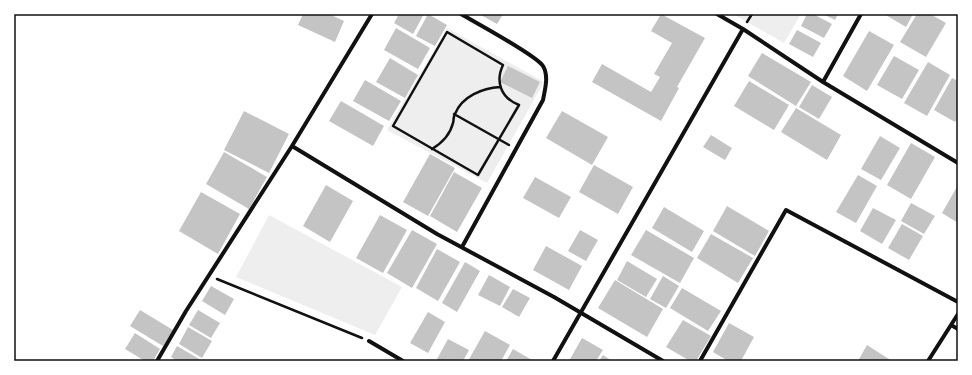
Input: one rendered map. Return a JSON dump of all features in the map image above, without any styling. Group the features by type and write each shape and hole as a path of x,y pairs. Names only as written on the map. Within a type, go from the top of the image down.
{"street":[{"path":"157,361 292,146 372,14"},
{"path":"462,14 543,66 547,78 543,100 462,247"},
{"path":"716,14 743,29 822,82 958,163"},
{"path":"822,82 861,14"},
{"path":"553,361 743,29"},
{"path":"292,146 437,234 554,296 580,313 663,361"},
{"path":"700,361 786,210 958,302"},
{"path":"928,361 957,317"},
{"path":"951,325 958,329"},
{"path":"369,340 403,361"}],"path":[{"path":"447,32 503,65 499,75 500,87 507,98 519,105 499,139 478,175 393,126 447,32"},
{"path":"432,149 447,136 453,122 454,114 462,103 472,95 490,88 500,87"},
{"path":"454,114 516,149"},
{"path":"209,276 369,340"}],"shaded area":[{"path":"733,14 801,14 784,43"},
{"path":"447,28 544,82 487,183 387,130"},
{"path":"269,215 402,287 375,335 236,277"}],"building":[{"path":"303,14 329,14 344,21 335,42 298,25"},
{"path":"399,14 424,14 413,34 394,23"},
{"path":"428,14 447,25 435,46 416,36"},
{"path":"479,14 503,14 497,24"},
{"path":"661,14 705,38 677,87 679,88 661,121 592,82 602,64 651,92 660,77 654,74 672,43 651,31"},
{"path":"807,14 813,14 832,24 824,38 801,26"},
{"path":"823,14 838,14 835,20"},
{"path":"884,14 913,14 906,27"},
{"path":"917,14 930,14 946,23 926,57 900,42"},
{"path":"396,28 430,48 418,69 384,50"},
{"path":"797,30 821,43 813,57 789,44"},
{"path":"869,31 894,45 867,91 843,76"},
{"path":"762,53 811,82 796,106 748,76"},
{"path":"894,56 919,70 902,99 877,85"},
{"path":"390,58 418,75 405,98 376,82"},
{"path":"928,62 950,75 927,116 904,103"},
{"path":"508,66 540,82 532,98 500,82"},
{"path":"952,78 958,81 958,117 955,122 934,110"},
{"path":"365,80 401,101 389,121 353,101"},
{"path":"749,81 789,105 774,130 734,106"},
{"path":"812,85 832,97 819,119 799,107"},
{"path":"341,101 384,126 373,146 329,121"},
{"path":"796,108 841,135 827,160 781,132"},
{"path":"244,111 289,134 269,173 224,150"},
{"path":"562,111 608,137 592,165 546,138"},
{"path":"711,135 732,148 725,160 703,147"},
{"path":"880,136 900,148 881,180 861,169"},
{"path":"911,143 935,157 911,199 887,185"},
{"path":"224,152 267,177 249,209 206,184"},
{"path":"430,154 455,168 428,216 403,202"},
{"path":"594,165 633,187 618,214 579,192"},
{"path":"454,172 482,188 457,232 430,216"},
{"path":"858,175 877,186 856,223 836,212"},
{"path":"535,177 571,197 559,218 523,198"},
{"path":"326,185 353,201 330,242 303,226"},
{"path":"958,185 958,223 942,213"},
{"path":"201,192 240,214 218,254 179,231"},
{"path":"911,203 935,216 924,234 901,221"},
{"path":"727,206 769,231 755,256 713,231"},
{"path":"664,207 704,231 692,252 652,228"},
{"path":"873,208 896,220 882,244 860,231"},
{"path":"380,215 407,230 383,273 356,258"},
{"path":"902,224 923,236 909,260 888,248"},
{"path":"412,230 437,244 412,288 387,273"},
{"path":"580,230 598,240 586,261 568,251"},
{"path":"646,230 694,258 680,283 631,255"},
{"path":"711,234 753,258 738,283 697,258"},
{"path":"546,246 582,266 569,290 533,270"},
{"path":"437,249 460,262 438,301 416,288"},
{"path":"627,261 657,279 646,297 617,280"},
{"path":"465,262 480,271 457,312 442,303"},
{"path":"489,275 510,287 500,306 478,295"},
{"path":"663,276 679,286 666,308 650,299"},
{"path":"615,280 663,309 647,337 598,308"},
{"path":"211,286 234,299 225,315 202,301"},
{"path":"682,288 721,311 708,331 670,308"},
{"path":"513,289 530,298 519,317 502,307"},
{"path":"140,310 173,330 163,346 130,326"},
{"path":"198,310 220,323 211,338 189,325"},
{"path":"428,312 445,322 428,353 410,343"},
{"path":"683,320 711,336 696,361 690,361 666,347"},
{"path":"729,323 754,337 741,361 728,361 713,352"},
{"path":"188,327 212,341 202,358 179,344"},
{"path":"485,331 510,345 501,361 468,361"},
{"path":"135,333 160,349 153,361 145,361 125,349"},
{"path":"582,338 603,350 596,361 569,361"},
{"path":"448,339 469,350 463,361 439,361 437,359"},
{"path":"867,345 892,361 858,361"},
{"path":"177,346 201,360 177,361 171,357"},
{"path":"513,349 532,360 506,361"},
{"path":"603,355 612,361 599,361"}]}
